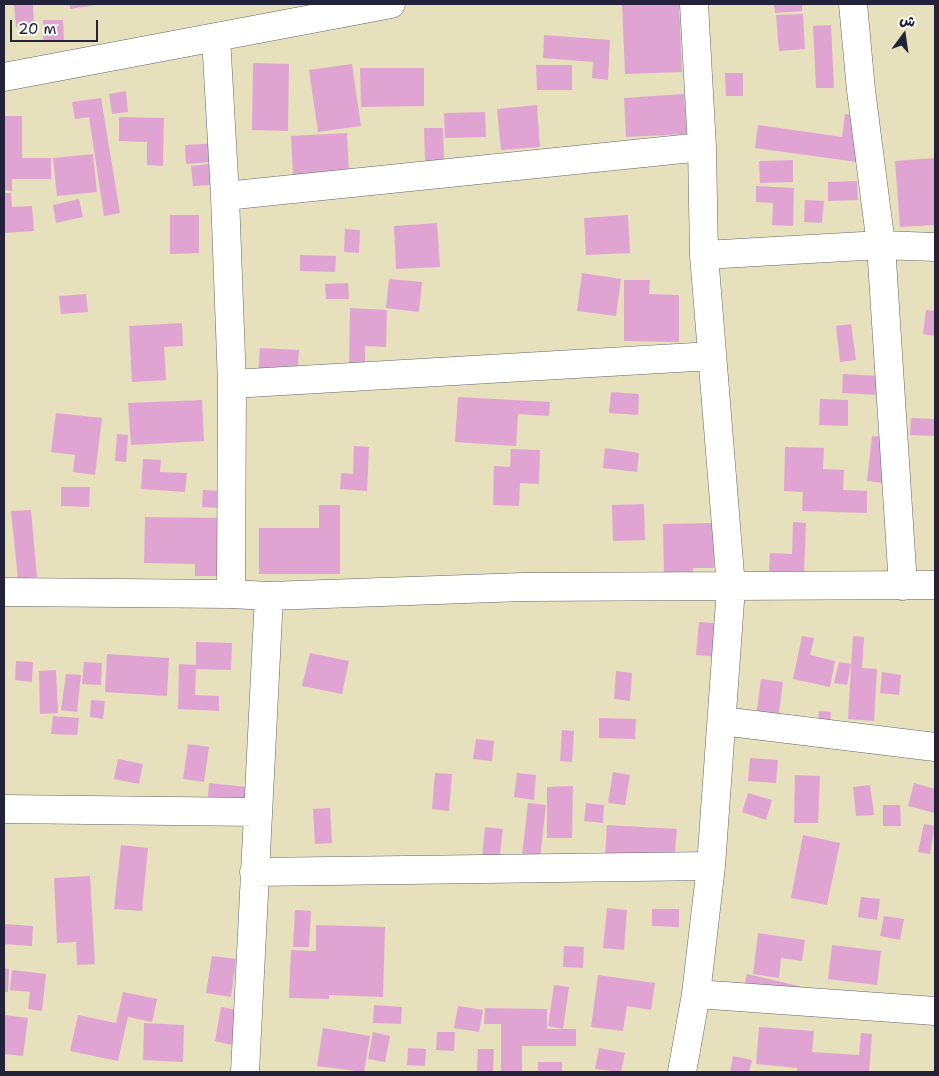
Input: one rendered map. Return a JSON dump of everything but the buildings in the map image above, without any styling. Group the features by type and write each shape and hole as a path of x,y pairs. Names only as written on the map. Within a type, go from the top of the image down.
{"street":[{"path":"4,77 391,4"},
{"path":"682,1072 696,994 711,866 731,587 704,254 702,147 694,4"},
{"path":"853,4 861,90 881,245 903,586"},
{"path":"216,38 225,196 232,384 231,594"},
{"path":"225,196 702,147"},
{"path":"704,254 881,245 935,247"},
{"path":"232,384 712,356"},
{"path":"4,592 269,596 523,587 935,585"},
{"path":"245,1072 256,812 269,596"},
{"path":"722,721 935,747"},
{"path":"4,809 256,812"},
{"path":"254,872 711,866"},
{"path":"696,994 935,1012"}]}
